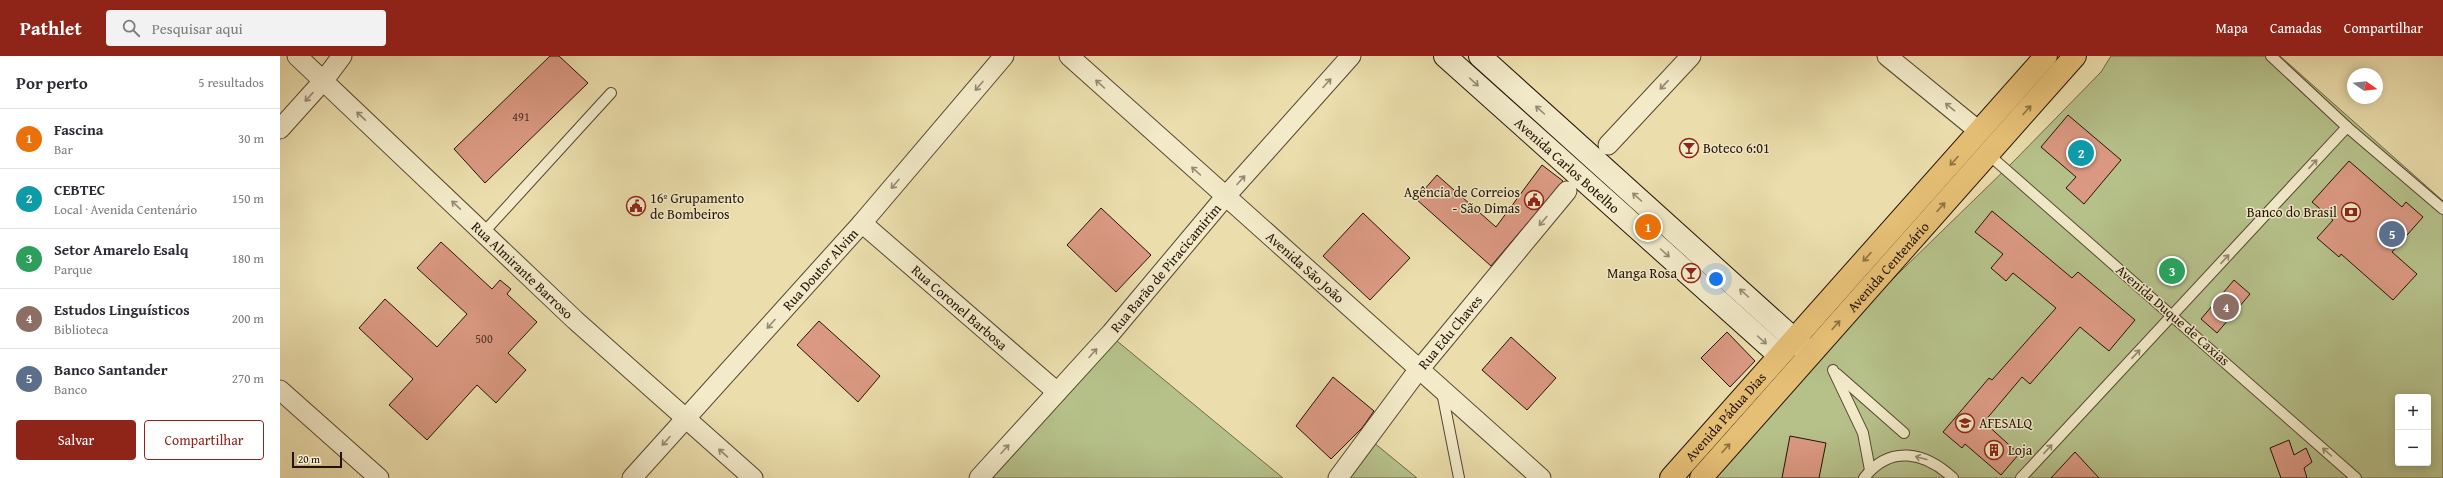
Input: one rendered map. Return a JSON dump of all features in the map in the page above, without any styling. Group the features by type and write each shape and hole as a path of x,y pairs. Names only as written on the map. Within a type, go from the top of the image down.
{"highway":[{"name":"Avenida Centenário","path":"1779,354 1980,132 2046,56"},
{"name":"Avenida Centenário","path":"1700,478 2075,56"},
{"name":"Avenida Pádua Dias","path":"1671,478 1779,354"}],"main road":[{"name":"Avenida Carlos Botelho","path":"1446,56 1779,354"},
{"name":"Avenida Carlos Botelho","path":"1480,56 1810,354"}],"street":[{"name":"Rua Almirante Barroso","path":"297,56 575,320 685,420 753,478"},
{"path":"280,129 324,80 342,56"},
{"name":"Rua Doutor Alvim","path":"632,478 862,222 1004,56"},
{"name":"Avenida São João","path":"1069,56 1541,478"},
{"name":"Rua Barão de Piracicamirim","path":"979,478 1112,332 1225,197 1351,56"},
{"path":"1608,145 1691,56"},
{"path":"1887,56 1980,132"},
{"name":"Rua Edu Chaves","path":"1338,478 1419,370 1568,190"},
{"name":"Rua Coronel Barbosa","path":"862,222 1057,392"},
{"path":"280,390 379,478"}],"lane":[{"path":"2271,56 2347,127 2443,209"},
{"path":"484,232 611,93"},
{"path":"2022,478 2347,127"},
{"name":"Avenida Duque de Caxias","path":"1988,154 2173,314 2356,478"},
{"path":"1904,433 1833,370 1863,433 1867,474 1892,458 1912,455 1925,458 1940,467 1953,478"},
{"path":"1443,390 1441,394 1459,478"}],"green space":[{"path":"2111,56 2280,56 2443,201 2443,478 1707,478 1830,340 2013,162 2101,72"},
{"path":"1117,341 1283,478 989,478 1069,387"},
{"path":"1373,442 1417,478 1340,478"}],"building":[{"path":"550,56 559,56 588,83 485,183 454,149"},
{"path":"2068,115 2121,160 2084,204 2066,188 2076,177 2041,147"},
{"path":"2349,161 2402,207 2406,202 2423,217 2392,252 2417,274 2393,300 2341,254 2339,257 2317,238 2333,220 2312,202"},
{"path":"1542,165 1563,181 1491,266 1416,199 1437,175 1496,227"},
{"path":"1101,208 1151,255 1116,292 1067,245"},
{"path":"1992,211 2072,278 2078,272 2135,320 2109,351 2080,327 2030,384 2022,377 1984,422 2019,454 2001,475 1965,444 1962,448 1943,432 1989,378 1992,380 2056,308 2013,273 2006,281 1991,268 2003,254 1975,232"},
{"path":"1363,213 1410,258 1370,300 1323,256"},
{"path":"441,242 492,289 500,280 511,289 507,294 537,322 508,353 526,370 496,403 477,385 427,440 389,405 413,379 359,328 385,299 437,347 467,314 417,268"},
{"path":"2234,280 2250,294 2217,333 2201,319"},
{"path":"819,321 880,376 858,402 797,345"},
{"path":"1727,332 1755,361 1730,387 1701,358"},
{"path":"1511,337 1556,378 1527,410 1482,370"},
{"path":"1333,377 1374,411 1362,428 1331,459 1296,426"},
{"path":"1790,436 1826,443 1819,478 1782,478"},
{"path":"2289,440 2294,455 2306,448 2312,462 2304,468 2307,478 2281,478 2270,448"},
{"path":"2075,452 2099,478 2051,478"}],"place":[{"name":"Boteco 6:01","path":"1689,148"},
{"name":"CEBTEC","path":"2081,153"},
{"name":"Agência de Correios - São Dimas","path":"1534,200"},
{"name":"16º Grupamento de Bombeiros","path":"636,206"},
{"name":"Banco do Brasil","path":"2351,212"},
{"name":"Fascina","path":"1648,227"},
{"name":"Banco Santander","path":"2392,234"},
{"name":"Setor Amarelo Esalq","path":"2172,271"},
{"name":"Manga Rosa","path":"1691,273"},
{"name":"Estudos Linguísticos","path":"2226,307"},
{"name":"AFESALQ","path":"1965,423"},
{"name":"Loja","path":"1994,450"}]}
